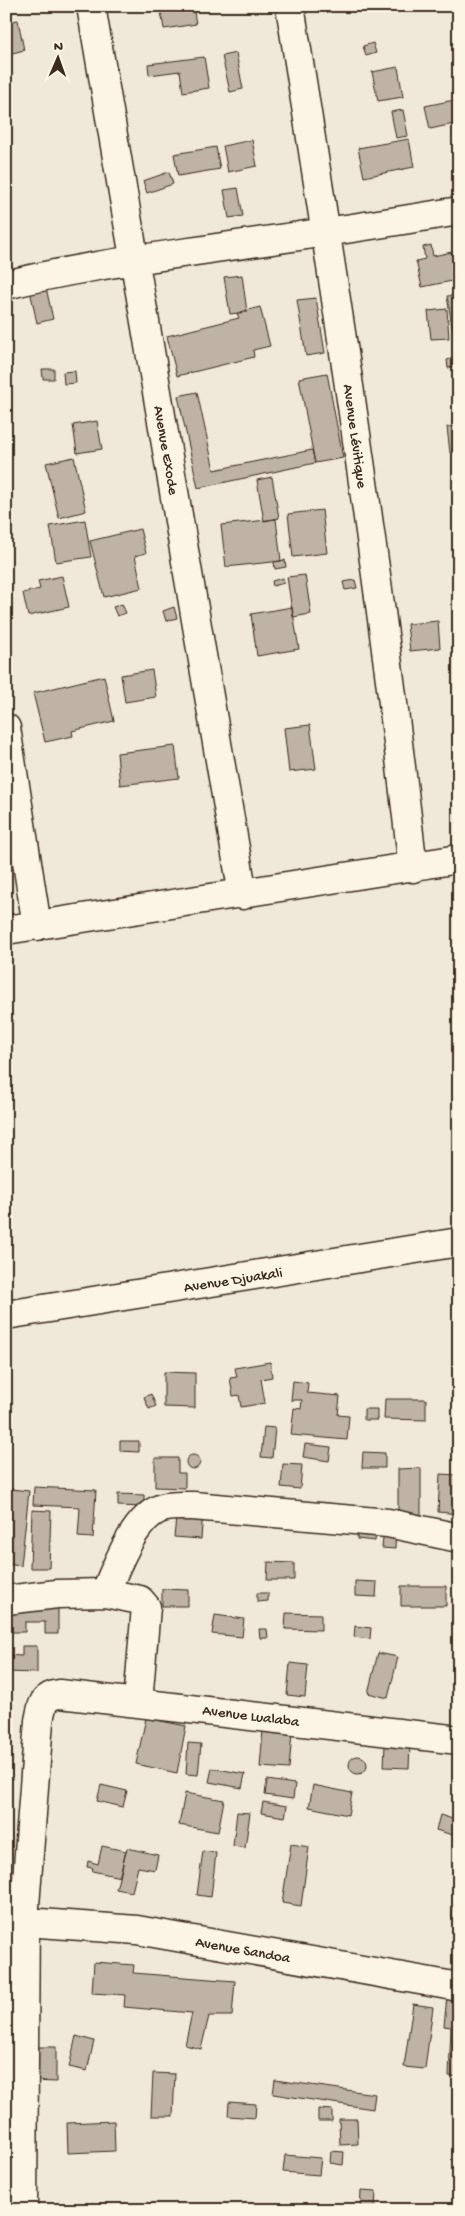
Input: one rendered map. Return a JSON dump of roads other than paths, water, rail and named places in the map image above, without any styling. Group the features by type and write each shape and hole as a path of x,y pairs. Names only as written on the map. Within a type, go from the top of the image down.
{"street":[{"name":"Avenue Exode","path":"91,6 243,895"},
{"name":"Avenue Lévitique","path":"290,6 381,601 413,868"},
{"path":"6,285 34,278 134,260 326,233 459,211"},
{"path":"6,728 37,926"},
{"path":"6,930 243,895 459,859"},
{"name":"Avenue Djuakali","path":"6,1315 459,1242"},
{"path":"106,1593 123,1553 145,1519 162,1508 193,1506 388,1523 459,1538"},
{"path":"6,1600 57,1594 106,1593 140,1600 146,1607 138,1702"},
{"name":"Avenue Lualaba","path":"19,1912 39,1721 42,1707 50,1695 60,1694 138,1702 459,1740"},
{"path":"19,1912 23,2210"},
{"name":"Avenue Sandoa","path":"19,1912 137,1930 459,1987"}]}
